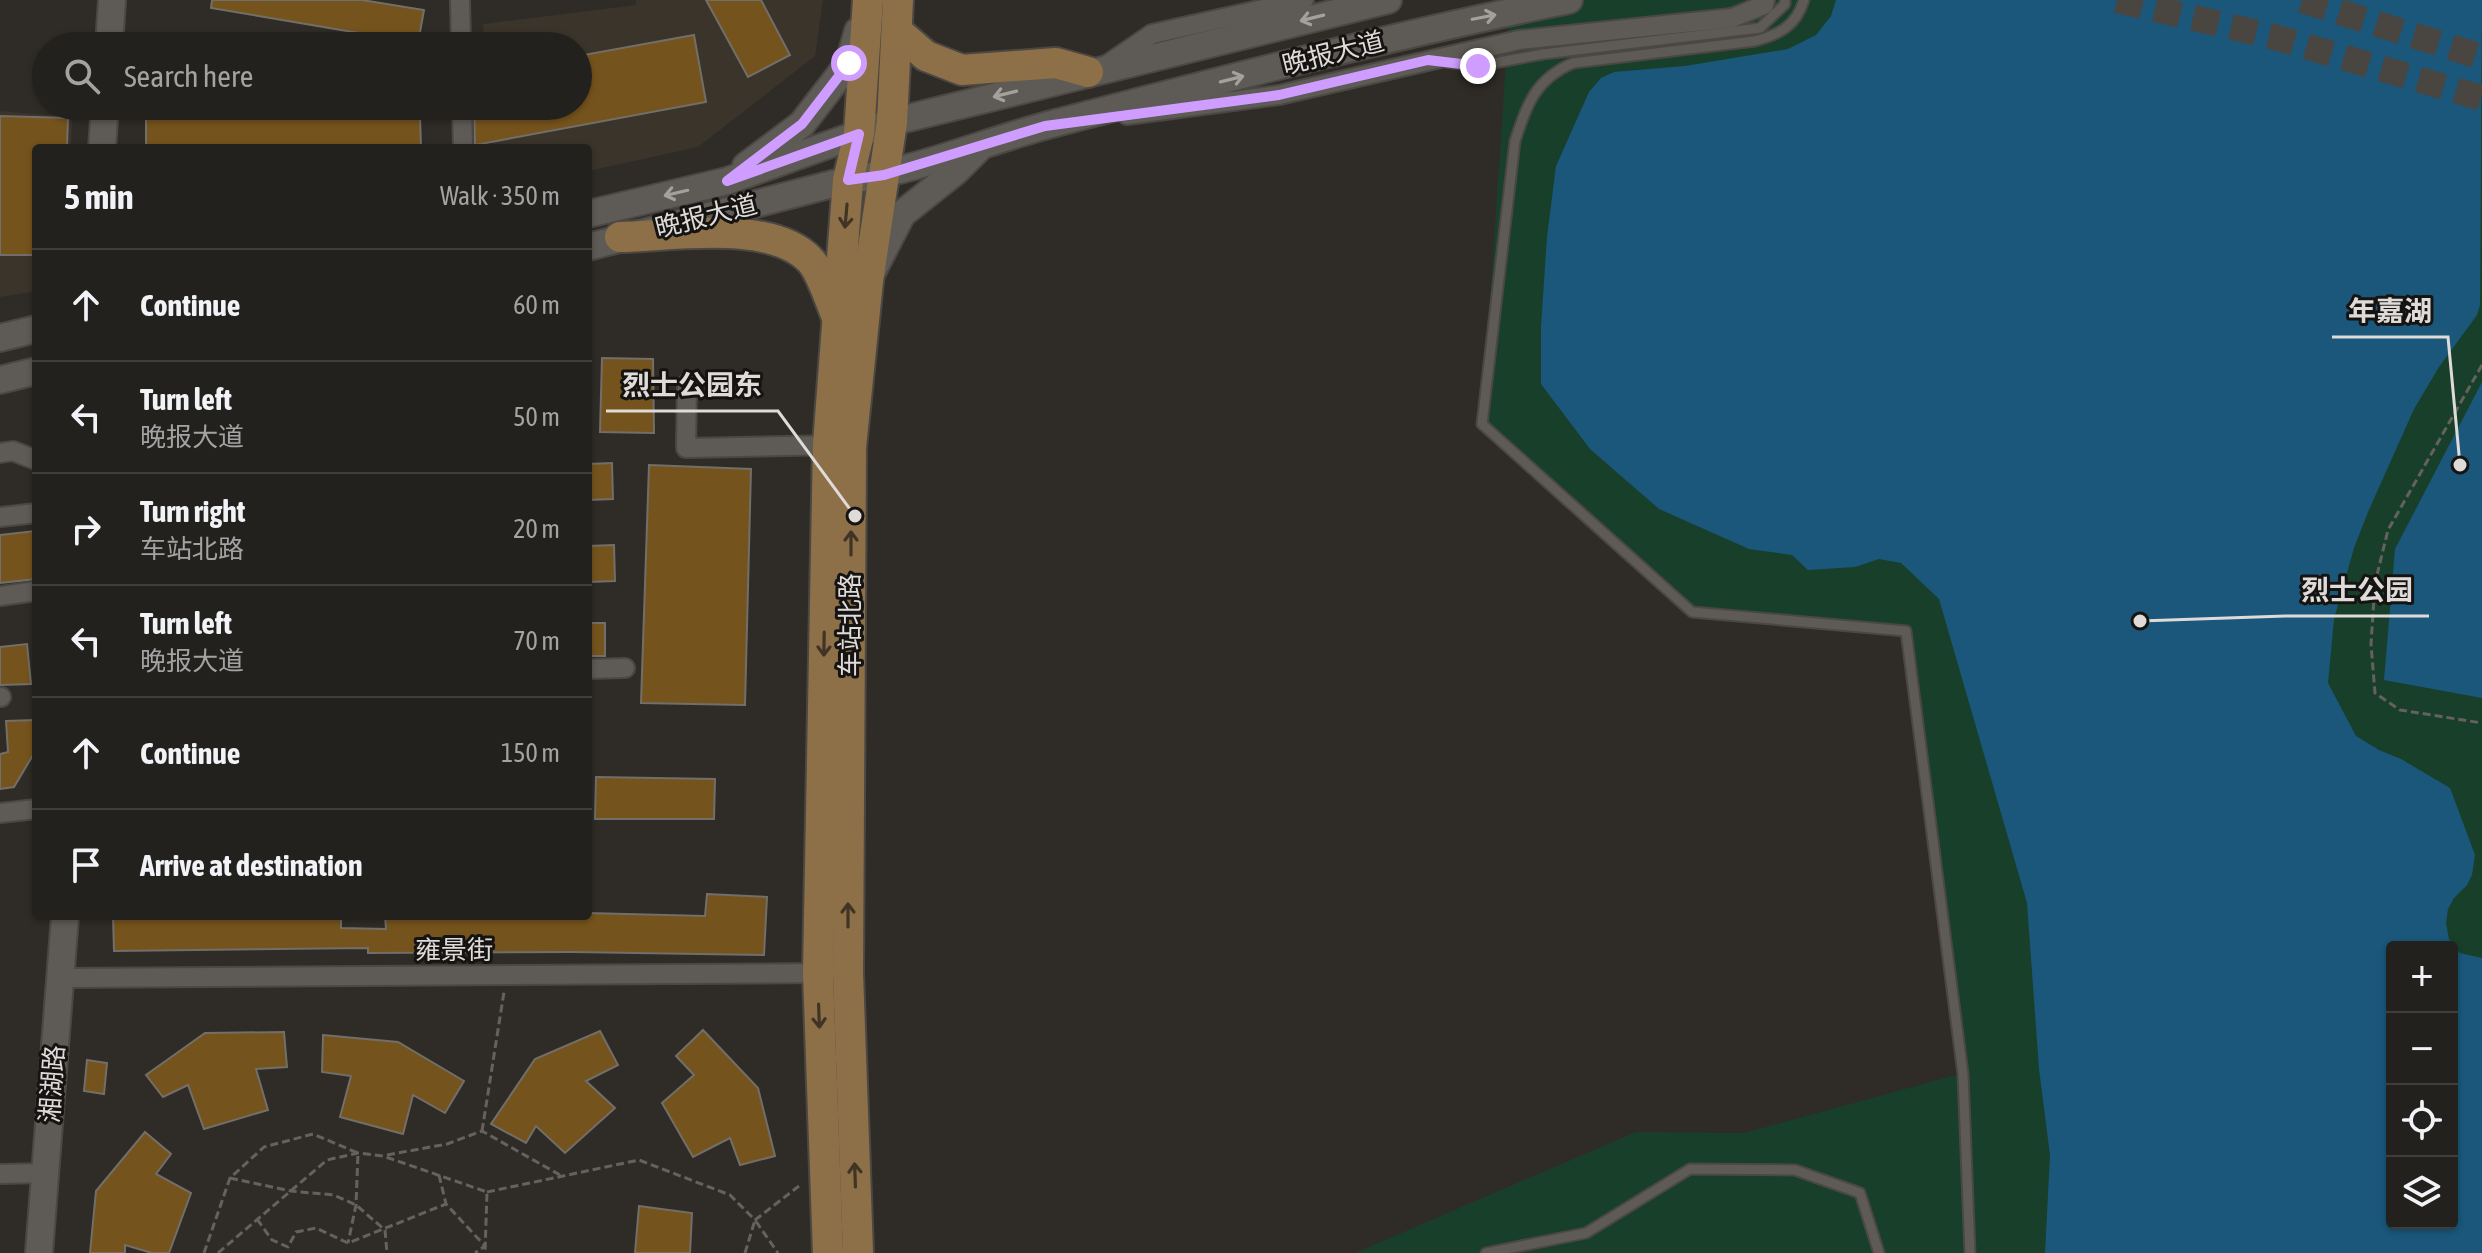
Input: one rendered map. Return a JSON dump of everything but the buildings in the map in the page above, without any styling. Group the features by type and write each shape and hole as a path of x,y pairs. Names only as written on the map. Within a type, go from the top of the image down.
{"main road":[{"path":"110,32 112,0"},
{"path":"727,181 802,124 849,63 867,0"},
{"name":"车站北路","path":"858,1253 848,973 837,317 848,180 859,134 867,0"},
{"name":"车站北路","path":"828,1253 818,973 840,446 892,122 898,0"},
{"name":"晚报大道","path":"592,213 727,181 892,122 1388,0"},
{"name":"晚报大道","path":"592,246 848,180 884,175 1045,126 1450,24 1569,0"},
{"path":"897,31 926,56 962,70 1056,63 1093,71"},
{"path":"102,144 104,120"},
{"path":"868,281 902,214 956,171 983,144"},
{"path":"620,237 750,233 782,242 811,260 837,317"},
{"path":"0,338 32,330"},
{"path":"0,380 32,372"},
{"name":"湘湖路","path":"39,1253 65,920"}],"street":[{"path":"460,0 461,32"},
{"path":"1093,71 1152,34 1304,0"},
{"path":"1045,126 1279,95 1519,40 1732,18 1764,5 1765,0"},
{"path":"462,120 463,144"},
{"path":"687,384 686,448 840,446"},
{"path":"0,453 13,451 32,458"},
{"path":"0,517 32,513"},
{"path":"0,596 32,592"},
{"path":"592,669 625,668"},
{"path":"0,813 32,809"},
{"name":"雍景街","path":"60,978 848,973"},
{"path":"0,1174 45,1173"}],"lane":[{"path":"1428,60 1478,66 1543,54 1760,28 1785,4 1785,0"},
{"path":"1804,0 1791,26 1776,36 1573,63 1555,70 1539,85 1525,109 1515,141 1482,424 1692,612 1906,631 1963,1074 1970,1253"},
{"path":"1486,1253 1586,1233 1690,1169 1705,1169 1795,1170 1860,1193 1879,1253"}],"path":[{"path":"2482,365 2388,530 2375,583 2371,644 2375,693 2400,710 2482,723"},
{"path":"482,1131 507,976"},
{"path":"383,1156 447,1144 482,1131"},
{"path":"482,1131 561,1176"},
{"path":"204,1253 230,1178 264,1147 313,1134 358,1153 383,1156 487,1192 639,1160 730,1195 755,1220 778,1253"},
{"path":"218,1253 327,1160 358,1153"},
{"path":"348,1243 356,1205 358,1153"},
{"path":"745,1253 755,1220 825,1168"},
{"path":"439,1175 446,1204 485,1246"},
{"path":"230,1178 291,1191 334,1195 356,1205 385,1230 387,1253"},
{"path":"485,1253 487,1192"},
{"path":"257,1219 272,1240 287,1250 296,1232 316,1228 348,1243 446,1204"},
{"path":"475,1253 485,1246"}],"shaded area":[{"path":"636,0 823,0 815,56 698,147 592,170 592,144 493,144 490,120 592,120 592,32 484,32 483,24 636,5"},
{"path":"0,111 32,114 32,120 72,120 71,144 32,144 32,292 0,297"}],"green space":[{"path":"1510,0 2482,0 2482,1253 1355,1253 1636,1132 1744,1133 1963,1073 1906,632 1692,612 1482,424"}],"water":[{"path":"1836,0 2482,0 2480,305 2477,315 2439,367 2414,409 2368,512 2354,548 2334,619 2328,683 2356,736 2450,788 2475,855 2467,885 2448,909 2446,923 2451,941 2386,941 2386,1229 2458,1229 2458,950 2482,958 2482,1253 2045,1253 2050,1155 2039,1069 2027,903 1939,599 1901,563 1879,559 1855,567 1808,570 1792,555 1749,549 1659,509 1590,449 1541,384 1547,237 1556,166 1589,92 1601,78 1614,72 1685,66 1788,49 1816,35 1831,16"},
{"path":"2482,382 2482,698 2384,680 2395,549"}],"tunnel":[{"path":"2117,0 2271,36 2482,98"},
{"path":"2302,0 2482,57"}],"place":[{"name":"年嘉湖","path":"2460,465"},
{"name":"烈士公园东","path":"855,516"},
{"name":"烈士公园","path":"2140,621"}],"route":[{"path":"849,63 802,124 727,181 859,134 848,180 884,175 1045,126 1279,95 1428,60 1478,66"}]}
